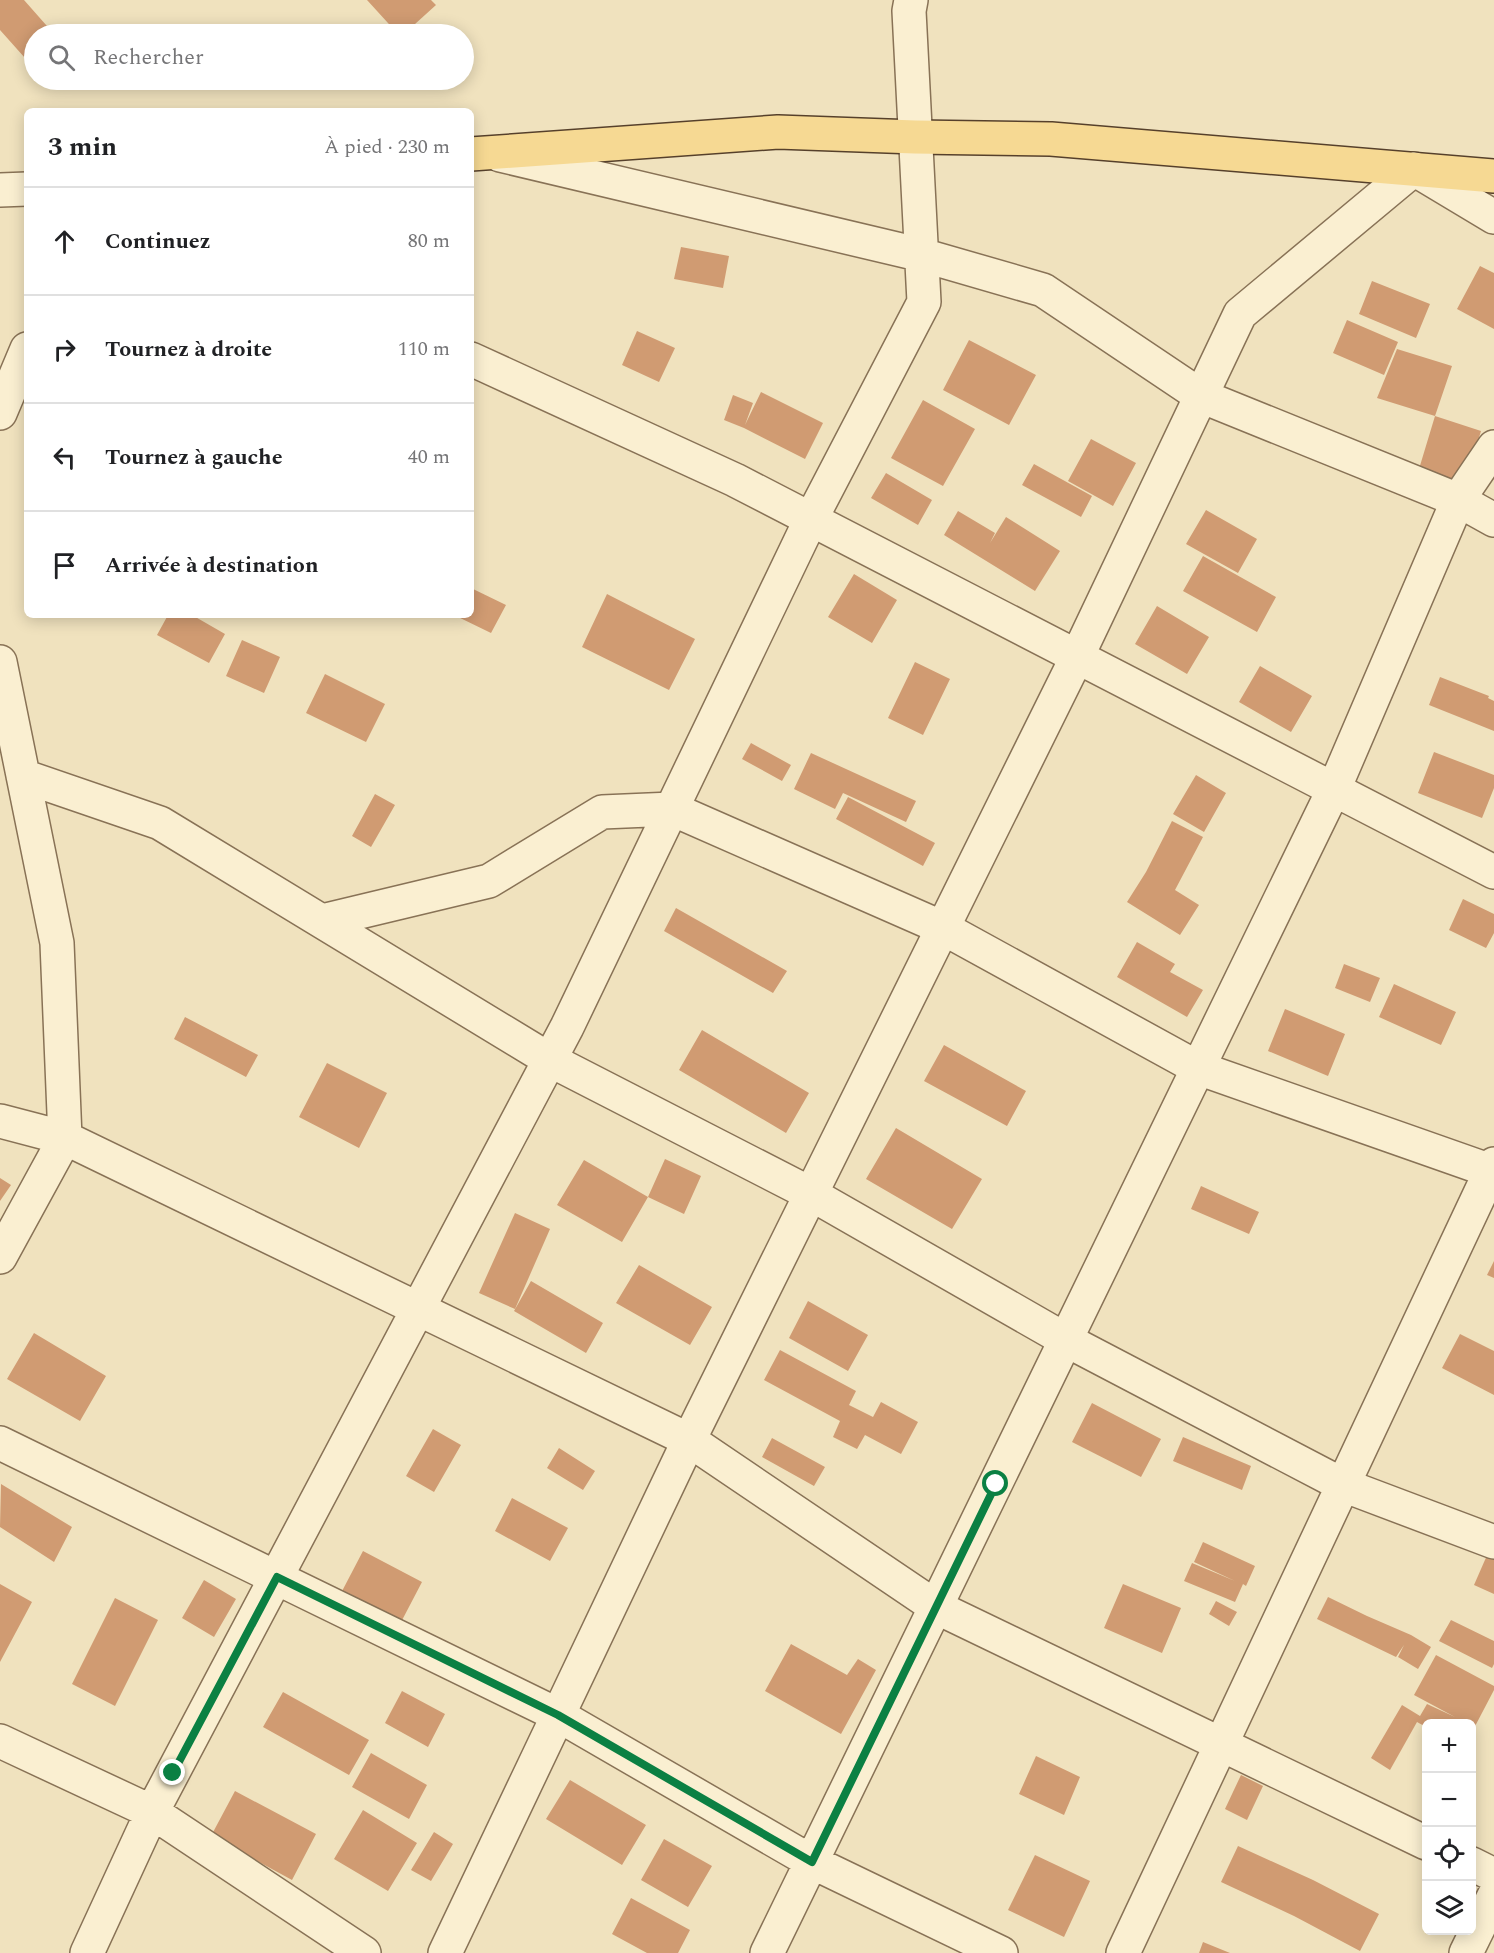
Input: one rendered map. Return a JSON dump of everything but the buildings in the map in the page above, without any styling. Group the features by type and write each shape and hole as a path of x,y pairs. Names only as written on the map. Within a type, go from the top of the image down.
{"main road":[{"path":"480,153 778,132 1051,139 1494,176"}],"street":[{"path":"87,1953 152,1812 550,1060 811,519 924,302 909,11 911,0"},
{"path":"480,153 922,255 1043,290 1201,396 1458,501 1494,520"},
{"path":"445,1953 689,1440 1077,657 1240,314 1414,169 1494,217"},
{"path":"0,190 24,189"},
{"path":"0,414 24,356"},
{"path":"474,360 735,480 1494,872"},
{"path":"767,1953 1334,789 1458,501 1494,447"},
{"path":"0,662 57,943 65,1138 0,1257"},
{"path":"23,776 160,823 550,1060 811,1194 1066,1340 1343,1485 1494,1542"},
{"path":"322,921 489,881 602,812 672,809 943,928 1198,1068 1493,1169 1123,1953"},
{"path":"0,1121 65,1138 689,1440 936,1607 1422,1841"},
{"path":"0,1443 558,1715 812,1862 1001,1953"},
{"path":"0,1741 152,1812 364,1953"},
{"path":"1476,1866 1494,1875"},
{"path":"1466,1953 1494,1896"}],"route":[{"path":"173,1773 277,1577 558,1715 812,1862 996,1484"}]}
